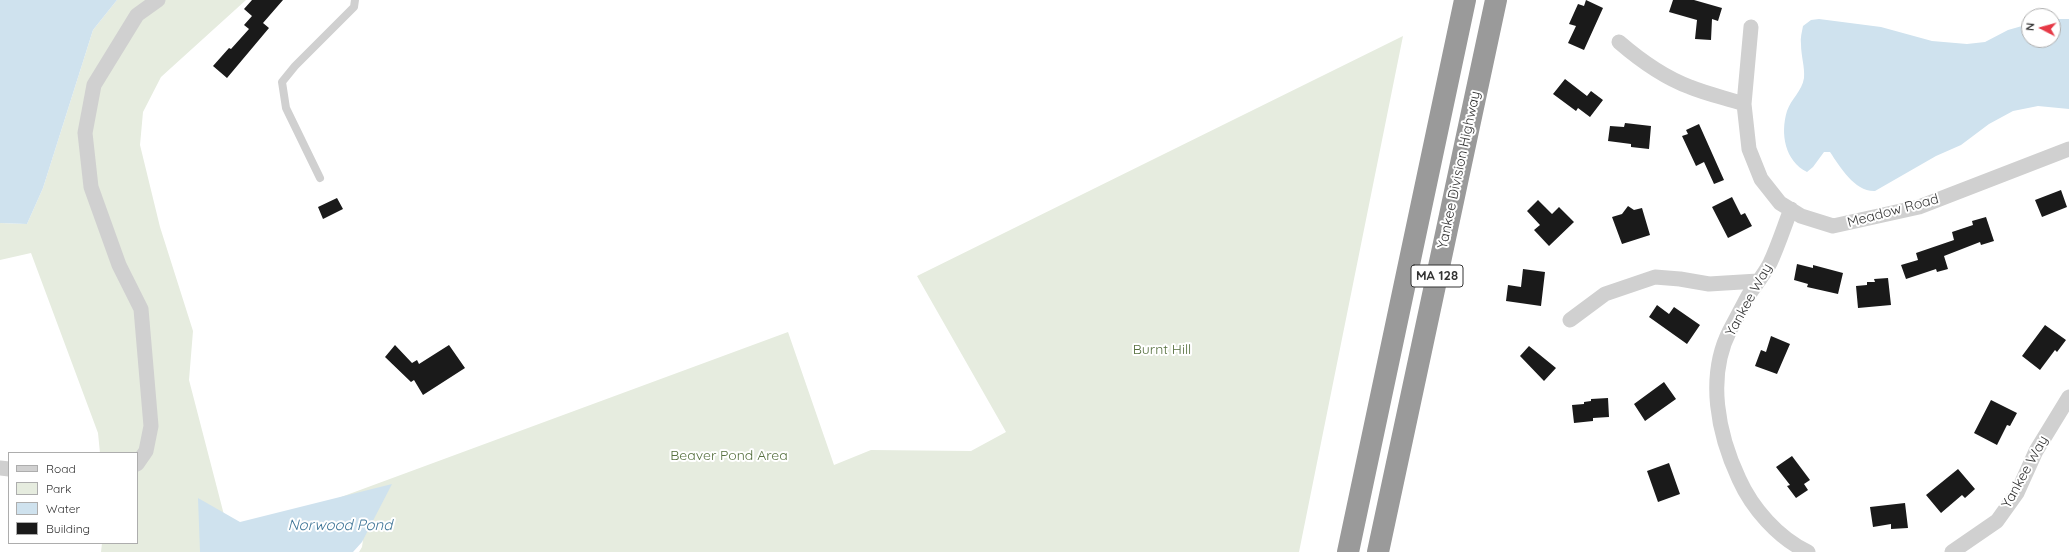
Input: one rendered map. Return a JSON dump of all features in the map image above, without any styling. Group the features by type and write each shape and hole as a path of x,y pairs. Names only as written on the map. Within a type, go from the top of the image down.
{"highway":[{"name":"Yankee Division Highway","path":"1348,552 1465,0"},
{"name":"Yankee Division Highway","path":"1378,552 1496,0"}],"street":[{"path":"138,463 146,451 151,426 141,309 119,264 91,187 84,133 94,85 137,15 158,0"},
{"name":"Meadow Road","path":"1752,27 1744,104 1749,149 1761,179 1780,203 1801,216 1833,226 1862,221 1919,207 2069,149"},
{"path":"1620,42 1639,59 1665,76 1691,88 1744,104"},
{"name":"Yankee Way","path":"1791,209 1770,264 1758,281 1728,332 1716,371 1719,420 1728,457 1747,496 1772,525 1796,547 1808,552"},
{"path":"1570,320 1604,294 1655,277 1680,279 1709,284 1758,281"},
{"name":"Yankee Way","path":"1952,552 1997,521 2017,493 2036,451 2069,397"}],"lane":[{"path":"320,178 286,108 282,82 295,66 354,7 355,0"}],"green space":[{"path":"117,0 246,0 161,77 143,112 140,145 160,227 193,331 189,380 230,538 788,332 834,465 871,450 971,451 1006,432 917,276 1403,36 1299,552 359,552 362,547 363,540 316,552 101,552 102,544 138,544 138,452 100,452 98,433 31,253 0,260 0,223 27,224 43,188 93,30"}],"water":[{"path":"0,0 117,0 93,30 43,188 27,224 0,223"},
{"path":"1819,19 1881,27 1932,41 1967,44 1985,42 2008,30 2021,26 2021,48 2061,48 2061,19 2069,19 2069,109 2038,106 2013,111 1989,124 1961,145 1936,156 1875,191 1861,187 1849,178 1830,152 1824,152 1813,167 1807,172 1794,161 1789,154 1784,138 1784,129 1787,111 1803,83 1804,70 1801,35 1803,26 1811,20"},
{"name":"Norwood Pond","path":"392,484 362,542 353,552 200,552 198,498 240,522"}],"building":[{"path":"252,0 283,0 263,23 269,28 227,78 213,66 249,29 244,25 252,16 244,9"},
{"path":"1586,0 1603,8 1584,50 1568,43 1576,26 1569,24 1578,4 1584,6"},
{"path":"1673,0 1694,0 1722,8 1718,21 1712,19 1711,40 1695,39 1697,20 1669,12"},
{"path":"1565,79 1587,96 1591,91 1603,100 1590,117 1578,108 1576,111 1553,94"},
{"path":"1625,123 1651,126 1649,149 1631,147 1631,144 1608,141 1610,126 1624,127"},
{"path":"1699,124 1724,180 1714,184 1704,162 1696,166 1682,136 1688,134 1686,130"},
{"path":"2061,190 2067,207 2042,217 2035,200"},
{"path":"1732,197 1741,215 1745,213 1752,226 1728,238 1712,207"},
{"path":"337,198 343,209 323,219 318,207"},
{"path":"1538,200 1552,214 1559,207 1574,222 1549,246 1534,230 1540,225 1527,211"},
{"path":"1628,206 1634,210 1642,208 1650,235 1622,244 1612,217 1622,214"},
{"path":"1986,217 1994,241 1981,245 1980,242 1944,256 1948,269 1937,272 1936,269 1906,279 1901,265 1918,260 1916,253 1954,240 1952,232 1973,225 1972,221"},
{"path":"1797,264 1813,268 1813,265 1843,273 1838,294 1807,287 1808,284 1794,280"},
{"path":"1523,269 1545,272 1541,306 1506,301 1508,285 1521,287"},
{"path":"1888,278 1891,305 1858,308 1856,286 1867,285 1867,282 1875,282 1874,279"},
{"path":"1657,305 1669,314 1674,307 1700,325 1687,344 1649,317"},
{"path":"2045,325 2066,340 2057,352 2055,350 2040,370 2022,356"},
{"path":"1771,336 1790,344 1777,374 1755,366 1761,350 1766,352"},
{"path":"395,345 412,363 417,360 419,364 449,345 465,368 423,395 414,380 411,382 385,357"},
{"path":"1529,346 1556,368 1544,381 1520,356"},
{"path":"1664,382 1676,399 1645,421 1634,404"},
{"path":"1608,398 1609,417 1593,418 1593,421 1574,423 1572,405 1584,404 1584,402 1591,401 1591,399"},
{"path":"1991,400 2017,413 2010,426 2007,425 1997,445 1974,433"},
{"path":"1792,456 1810,480 1804,484 1808,490 1796,498 1787,486 1790,485 1776,467"},
{"path":"1669,463 1680,494 1658,502 1647,471"},
{"path":"1958,469 1975,489 1965,498 1962,495 1941,513 1926,495"},
{"path":"1905,503 1908,528 1891,529 1891,524 1873,527 1870,507"}],"park label":[{"name":"Burnt Hill","path":"1162,350"},
{"name":"Beaver Pond Area","path":"729,456"}]}
